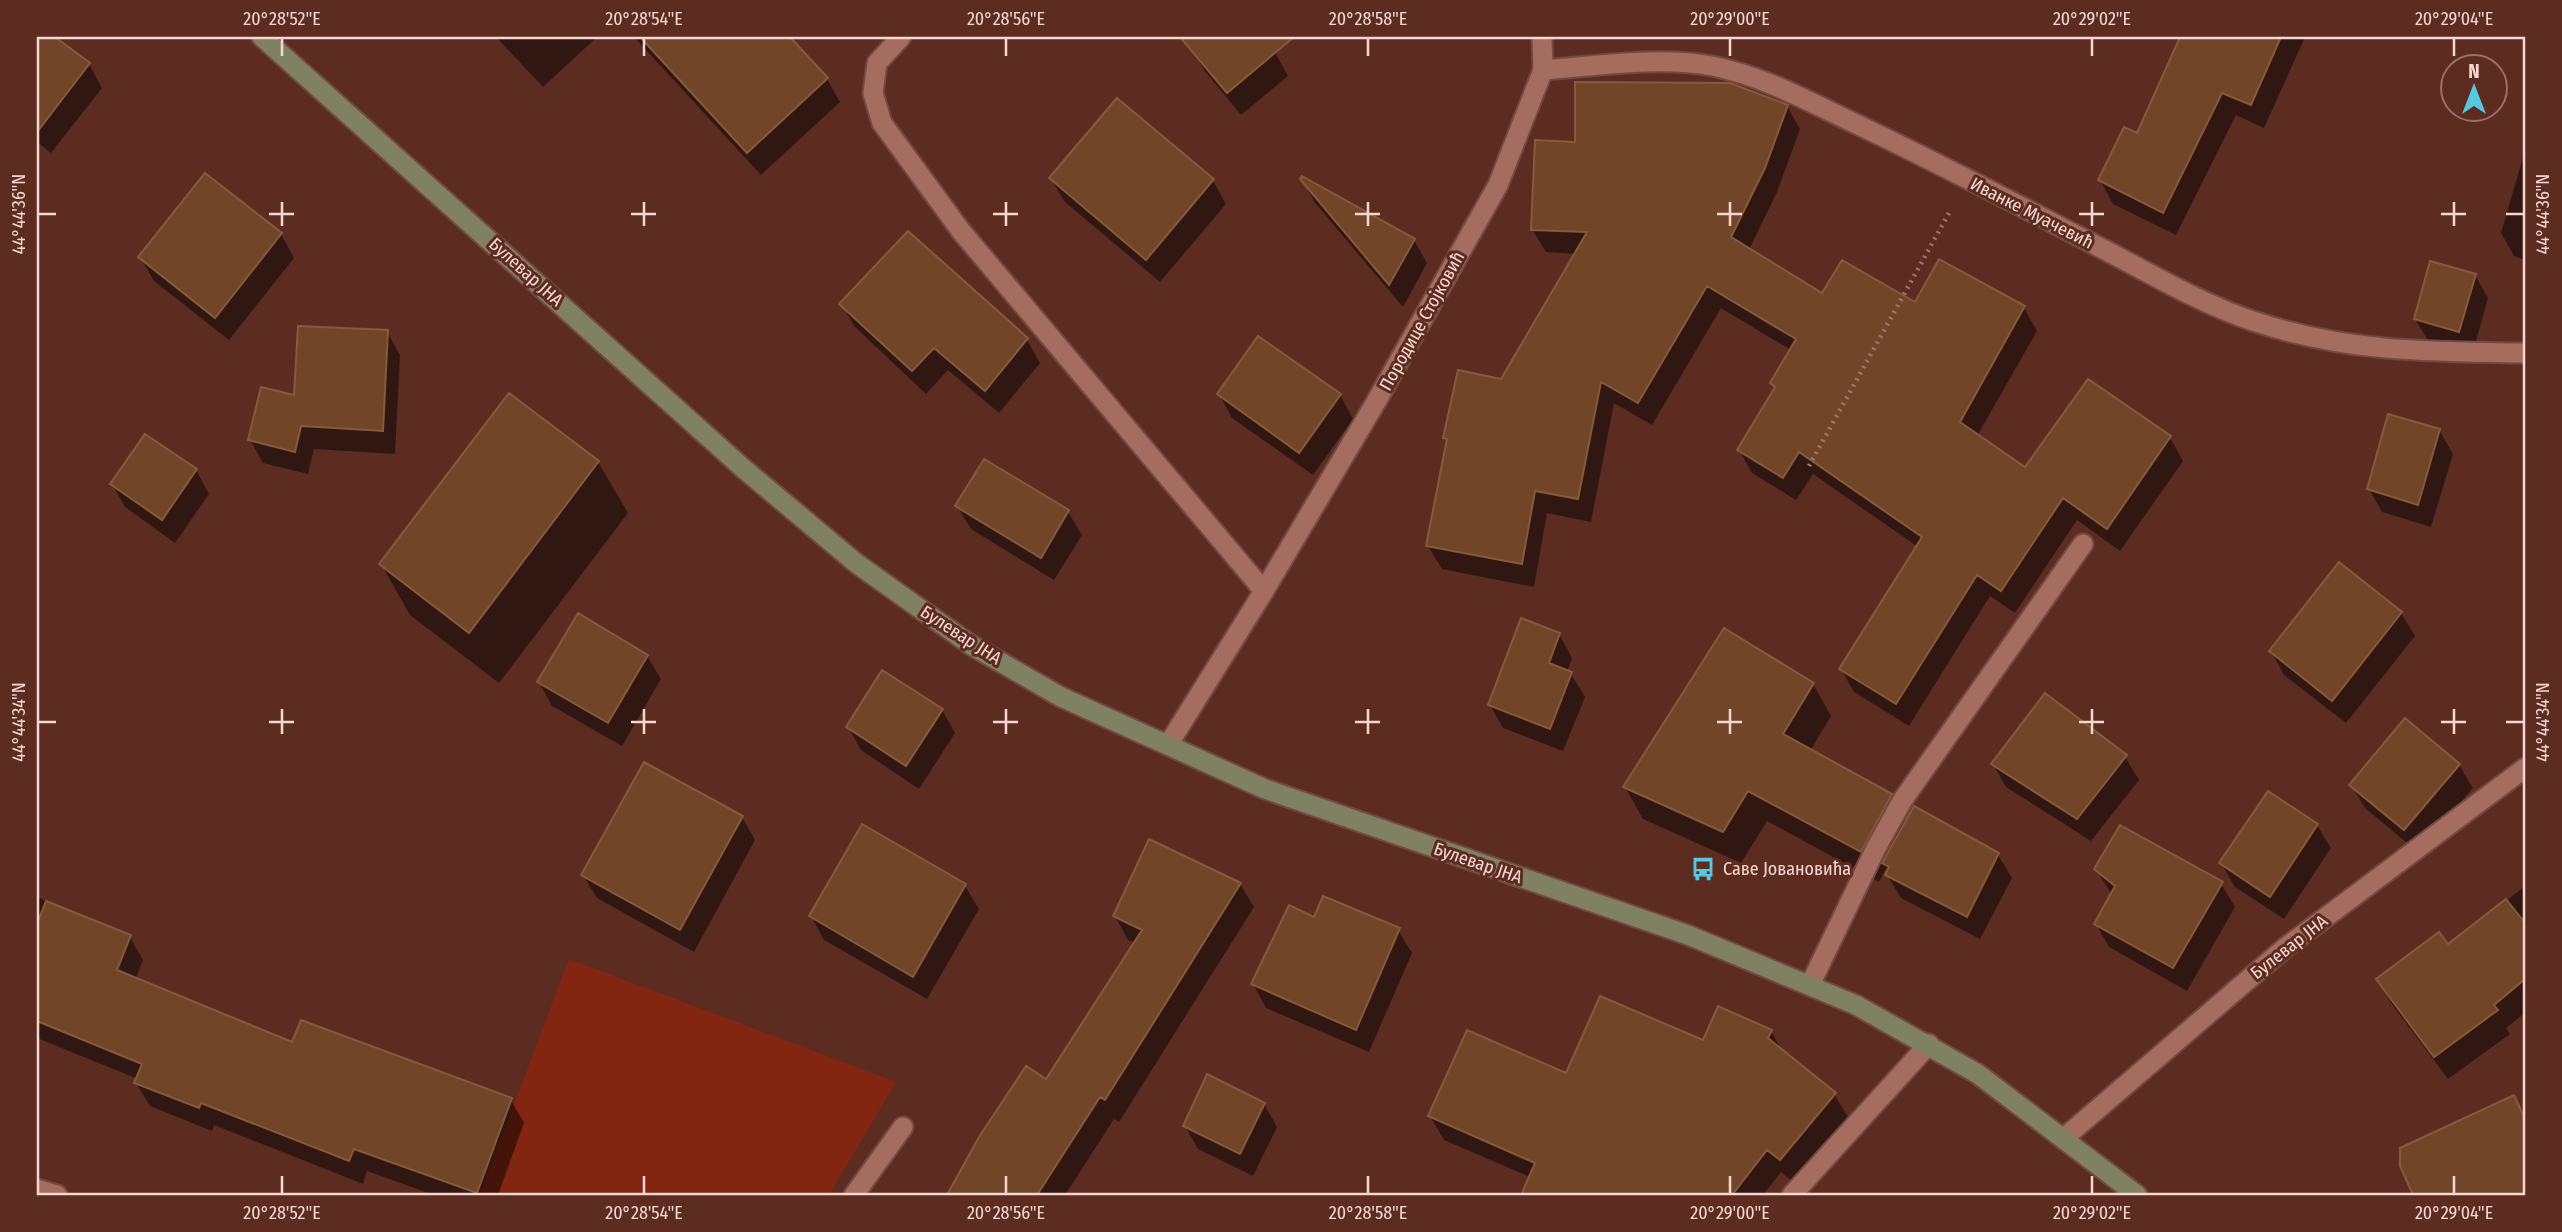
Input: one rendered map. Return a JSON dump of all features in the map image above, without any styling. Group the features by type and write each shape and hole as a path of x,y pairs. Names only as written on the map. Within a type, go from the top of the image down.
{"main road":[{"name":"Булевар ЈНА","path":"262,37 744,469 856,563 971,645 1061,697 1265,789 1688,936 1856,1005 1978,1074 2137,1195"}],"street":[{"path":"901,37 877,63 873,93 882,123 961,231 1264,591"},
{"name":"Породице Стојковић","path":"1168,745 1264,591 1376,402 1498,185 1543,70 1542,37"},
{"name":"Иванке Муачевић","path":"1543,70 1665,62 1709,65 1734,71 1777,86 1882,136 2191,295 2251,320 2302,336 2373,349 2525,353"},
{"path":"1810,985 1875,850 1902,801 2083,544"},
{"name":"Булевар ЈНА","path":"2064,1138 2286,947 2525,768"},
{"path":"1792,1195 1929,1044"},
{"path":"854,1195 902,1128"},
{"path":"37,1189 57,1195"}],"path":[{"path":"1809,467 1952,208"}],"shaded area":[{"path":"569,959 896,1082 829,1195 480,1195"}],"building":[{"path":"37,37 55,37 90,63 37,132"},
{"path":"640,37 790,37 828,78 747,153"},
{"path":"1180,37 1294,37 1227,93"},
{"path":"2180,37 2281,37 2251,105 2222,93 2163,213 2098,180 2124,127 2137,133"},
{"path":"1575,82 1730,83 1788,105 1765,168 1731,237 1822,293 1842,260 1915,302 1939,259 2025,306 1960,422 2025,467 2088,379 2171,436 2107,529 2063,498 2001,591 1977,575 1896,704 1839,669 1922,537 1799,452 1783,478 1737,450 1775,387 1770,383 1796,339 1707,286 1638,403 1601,382 1578,499 1535,491 1522,564 1426,546 1447,439 1443,438 1458,370 1501,379 1587,232 1531,230 1535,140 1575,142"},
{"path":"1117,98 1214,179 1146,260 1049,178"},
{"path":"205,173 282,233 215,318 138,257"},
{"path":"1302,176 1415,239 1389,285 1300,179"},
{"path":"908,231 1028,338 985,391 934,348 912,371 839,304"},
{"path":"2430,261 2476,274 2459,332 2414,319"},
{"path":"298,326 388,330 383,431 301,426 295,452 248,440 261,387 294,395"},
{"path":"1258,336 1341,394 1299,453 1217,394"},
{"path":"509,393 599,461 469,633 379,564"},
{"path":"2388,414 2440,429 2418,505 2367,489"},
{"path":"145,434 197,469 162,520 110,484"},
{"path":"984,459 1069,510 1041,558 955,506"},
{"path":"2339,562 2402,612 2332,701 2269,651"},
{"path":"578,613 648,655 608,723 537,682"},
{"path":"1521,618 1560,633 1549,663 1572,672 1550,729 1488,705"},
{"path":"1724,628 1814,683 1783,734 1892,794 1861,852 1748,791 1723,832 1623,787"},
{"path":"882,670 943,709 906,766 846,727"},
{"path":"2045,693 2127,755 2077,819 1991,764"},
{"path":"2405,718 2460,764 2404,830 2349,785"},
{"path":"644,762 743,816 680,930 581,875"},
{"path":"2268,791 2318,824 2270,897 2219,863"},
{"path":"1914,806 1999,853 1967,917 1885,875 1889,867 1882,863"},
{"path":"862,824 966,884 913,977 809,916"},
{"path":"2120,825 2223,882 2173,968 2094,924 2115,886 2094,869"},
{"path":"1149,839 1241,883 1105,1100 1100,1097 1037,1195 947,1195 979,1137 1026,1066 1046,1079 1142,930 1113,916"},
{"path":"1323,896 1400,928 1356,1030 1251,984 1289,905 1314,917"},
{"path":"2506,899 2525,923 2525,979 2494,1005 2498,1010 2434,1057 2376,979 2439,932 2448,944"},
{"path":"46,901 131,935 117,970 292,1042 301,1020 512,1098 477,1193 354,1149 349,1161 201,1103 199,1108 134,1083 142,1064 37,1021 37,924"},
{"path":"1600,996 1703,1040 1718,1006 1772,1030 1768,1038 1836,1093 1780,1160 1767,1150 1732,1195 1521,1195 1535,1163 1428,1116 1467,1030 1566,1073"},
{"path":"1207,1074 1265,1103 1240,1154 1183,1126"},
{"path":"2514,1095 2525,1119 2525,1195 2413,1195 2400,1166 2400,1148"}],"place":[{"name":"Саве Јовановића","path":"1703,869"}]}
